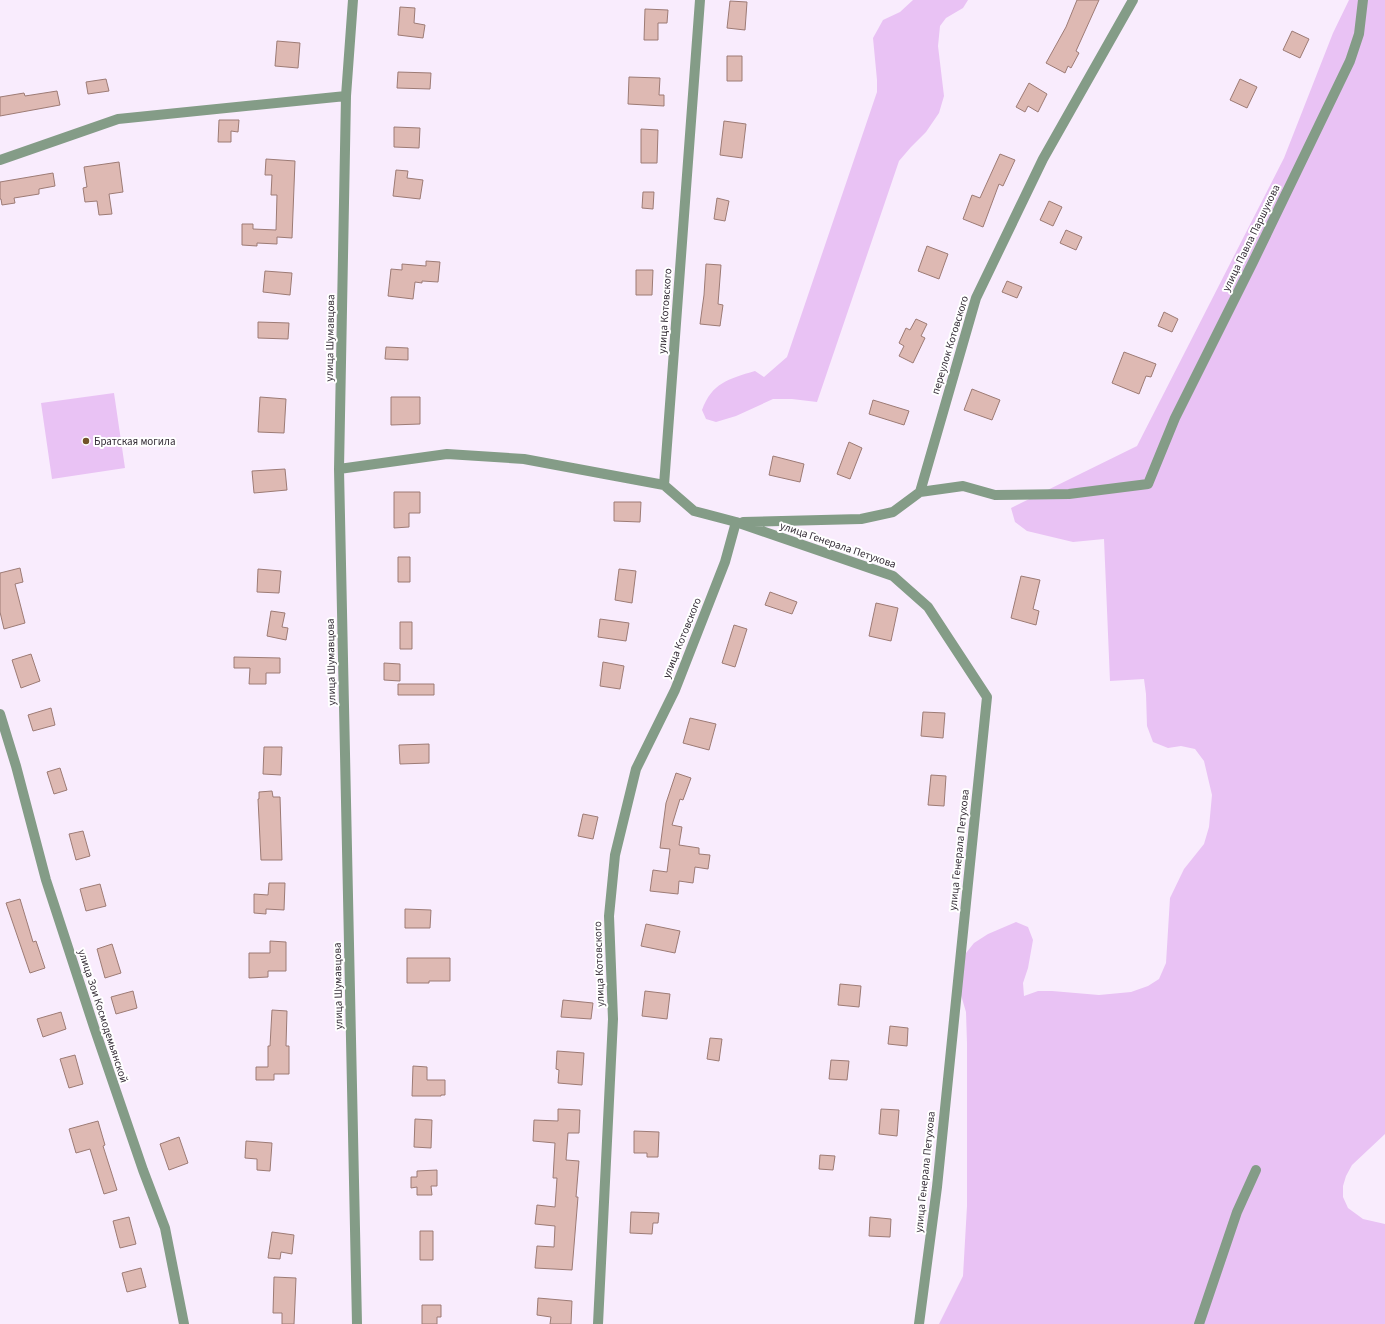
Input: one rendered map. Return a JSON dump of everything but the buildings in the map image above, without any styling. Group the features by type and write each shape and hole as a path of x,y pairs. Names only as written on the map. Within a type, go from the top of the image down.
{"street":[{"name":"улица Шумавцова","path":"353,0 346,96 339,469 357,1324"},
{"name":"улица Котовского","path":"664,485 700,0"},
{"name":"переулок Котовского","path":"920,492 976,298 1043,159 1133,0"},
{"name":"улица Павла Паршукова","path":"920,492 963,486 995,495 1069,494 1148,484 1175,418 1253,262 1350,61 1359,34 1364,0"},
{"path":"0,160 118,119 346,96"},
{"path":"339,469 447,454 524,459 664,485 694,511 736,522 861,519 893,512 920,492"},
{"name":"улица Котовского","path":"598,1324 613,1019 609,916 615,855 636,769 678,683 725,562 736,522"},
{"name":"улица Генерала Петухова","path":"736,522 893,576 928,606 987,698 937,1187 919,1324"},
{"name":"улица Зои Космодемьянской","path":"0,714 16,766 46,880 96,1034 143,1170 165,1228 184,1324"},
{"path":"1199,1324 1237,1212 1256,1170"}],"shaded area":[{"path":"913,0 968,0 963,8 946,18 940,26 938,46 944,96 939,113 926,132 899,161 817,402 792,399 773,399 736,416 716,422 706,419 702,410 706,401 722,383 755,371 764,377 787,357 877,92 873,38 883,20 900,12"},
{"path":"1349,0 1385,0 1385,1134 1352,1165 1343,1186 1343,1197 1348,1208 1363,1219 1385,1224 1385,1324 939,1324 963,1276 967,1206 967,1043 966,1012 958,985 966,953 974,943 988,934 1016,922 1028,927 1033,940 1028,968 1023,983 1024,996 1038,991 1099,995 1131,992 1148,986 1159,979 1166,963 1170,898 1184,869 1204,844 1209,827 1212,795 1204,761 1195,749 1181,746 1168,748 1153,742 1147,726 1144,679 1110,681 1104,539 1073,542 1027,531 1015,522 1011,508 1137,446 1284,158 1333,33"},
{"path":"114,393 125,468 52,479 41,403"}],"place":[{"name":"Братская могила","path":"86,441"}]}
